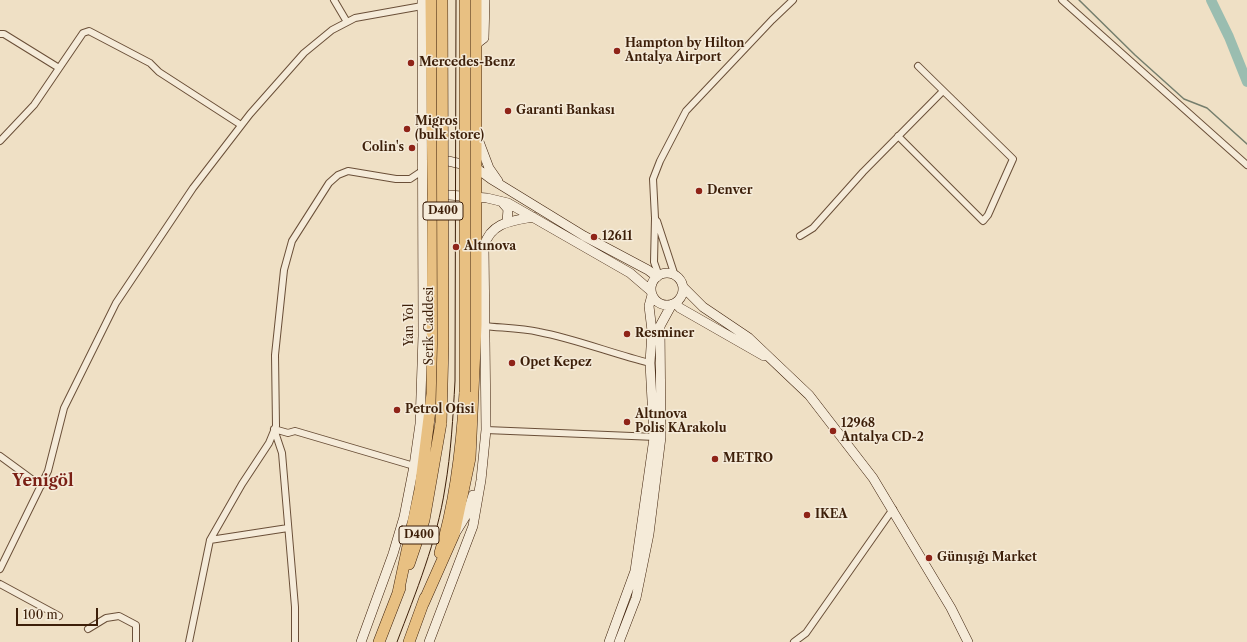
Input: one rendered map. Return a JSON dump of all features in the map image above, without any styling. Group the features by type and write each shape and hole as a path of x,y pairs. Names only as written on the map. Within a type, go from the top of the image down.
{"highway":[{"name":"Serik Caddesi","path":"379,642 424,520 441,423 443,344 442,0"},
{"name":"D400","path":"409,642 441,550 450,510 462,433 464,392 465,0"},
{"path":"423,604 454,534 470,458 476,306 475,130 480,42 476,0"},
{"path":"398,593 420,490 431,401 433,194 432,27 425,2"}],"street":[{"path":"334,0 347,22"},
{"path":"480,42 485,0"},
{"path":"658,276 654,262 655,218 653,179 660,161 686,111 772,20 793,0"},
{"path":"1062,0 1247,165"},
{"path":"0,569 48,471 64,408 116,303 193,188 241,126 304,53 332,30 355,18 425,2"},
{"name":"Yan Yol","path":"361,642 393,554 404,517 414,466 420,424 423,336 422,171 425,2"},
{"path":"0,141 34,105 83,33 89,31 150,63 159,72 241,126"},
{"path":"0,34 4,34 59,68"},
{"path":"898,136 983,221 988,215 1013,159 918,66"},
{"path":"800,236 813,228 898,136 943,91"},
{"path":"475,130 489,168 501,185"},
{"path":"190,642 210,540 242,484 270,443 274,429 276,414 275,355 284,270 292,241 329,183 338,175 348,171 396,179 410,179 433,164 448,161 475,167 501,185 584,236 658,276"},
{"path":"410,179 433,194 475,197 502,202 533,216 630,273 652,293 658,302 663,304 674,303 739,344 774,362"},
{"path":"502,202 508,210 507,222"},
{"path":"429,642 473,526 479,486 486,430 484,246 486,237 492,230 507,222 533,216"},
{"path":"655,218 675,276"},
{"path":"609,642 635,571 657,437 650,363 652,330 649,306 652,293 652,283 658,276 667,273 680,280 683,287 703,307 749,338 809,395 873,478 893,509 951,608 968,642"},
{"path":"619,642 636,598 650,528 657,437 660,326 674,303 680,299 683,287"},
{"path":"476,306 484,326"},
{"path":"484,326 538,332 577,342 615,355 650,363"},
{"path":"274,429 288,433 295,431 414,466"},
{"path":"274,429 282,452 295,607 295,642"},
{"path":"486,430 657,437"},
{"path":"0,456 40,486"},
{"path":"454,534 467,514 474,492 479,486"},
{"path":"794,642 806,632 893,509"},
{"path":"210,540 288,528"},
{"path":"0,584 59,616"},
{"path":"88,629 106,618 118,616 136,625 136,642"}],"waterway":[{"path":"1079,0 1135,55 1184,99 1207,108 1247,144"},
{"path":"1211,0 1229,37 1247,82"}],"tram line":[{"path":"397,642 425,566 437,527 447,475 453,421 455,381 456,0"}],"place":[{"name":"Hampton by Hilton Antalya Airport","path":"617,51"},
{"name":"Mercedes-Benz","path":"411,63"},
{"name":"Garanti Bankası","path":"508,111"},
{"name":"Migros (bulk store)","path":"407,129"},
{"name":"Colin's","path":"412,148"},
{"name":"Denver","path":"699,191"},
{"name":"12611","path":"594,237"},
{"name":"Altınova","path":"456,247"},
{"name":"Resminer","path":"627,334"},
{"name":"Opet Kepez","path":"512,363"},
{"name":"Petrol Ofisi","path":"397,410"},
{"name":"Altınova Polis KArakolu","path":"627,422"},
{"name":"12968 Antalya CD-2","path":"833,431"},
{"name":"METRO","path":"715,459"},
{"name":"IKEA","path":"807,515"},
{"name":"Günışığı Market","path":"929,558"}],"district":[{"name":"Yenigöl","path":"43,481"}]}
